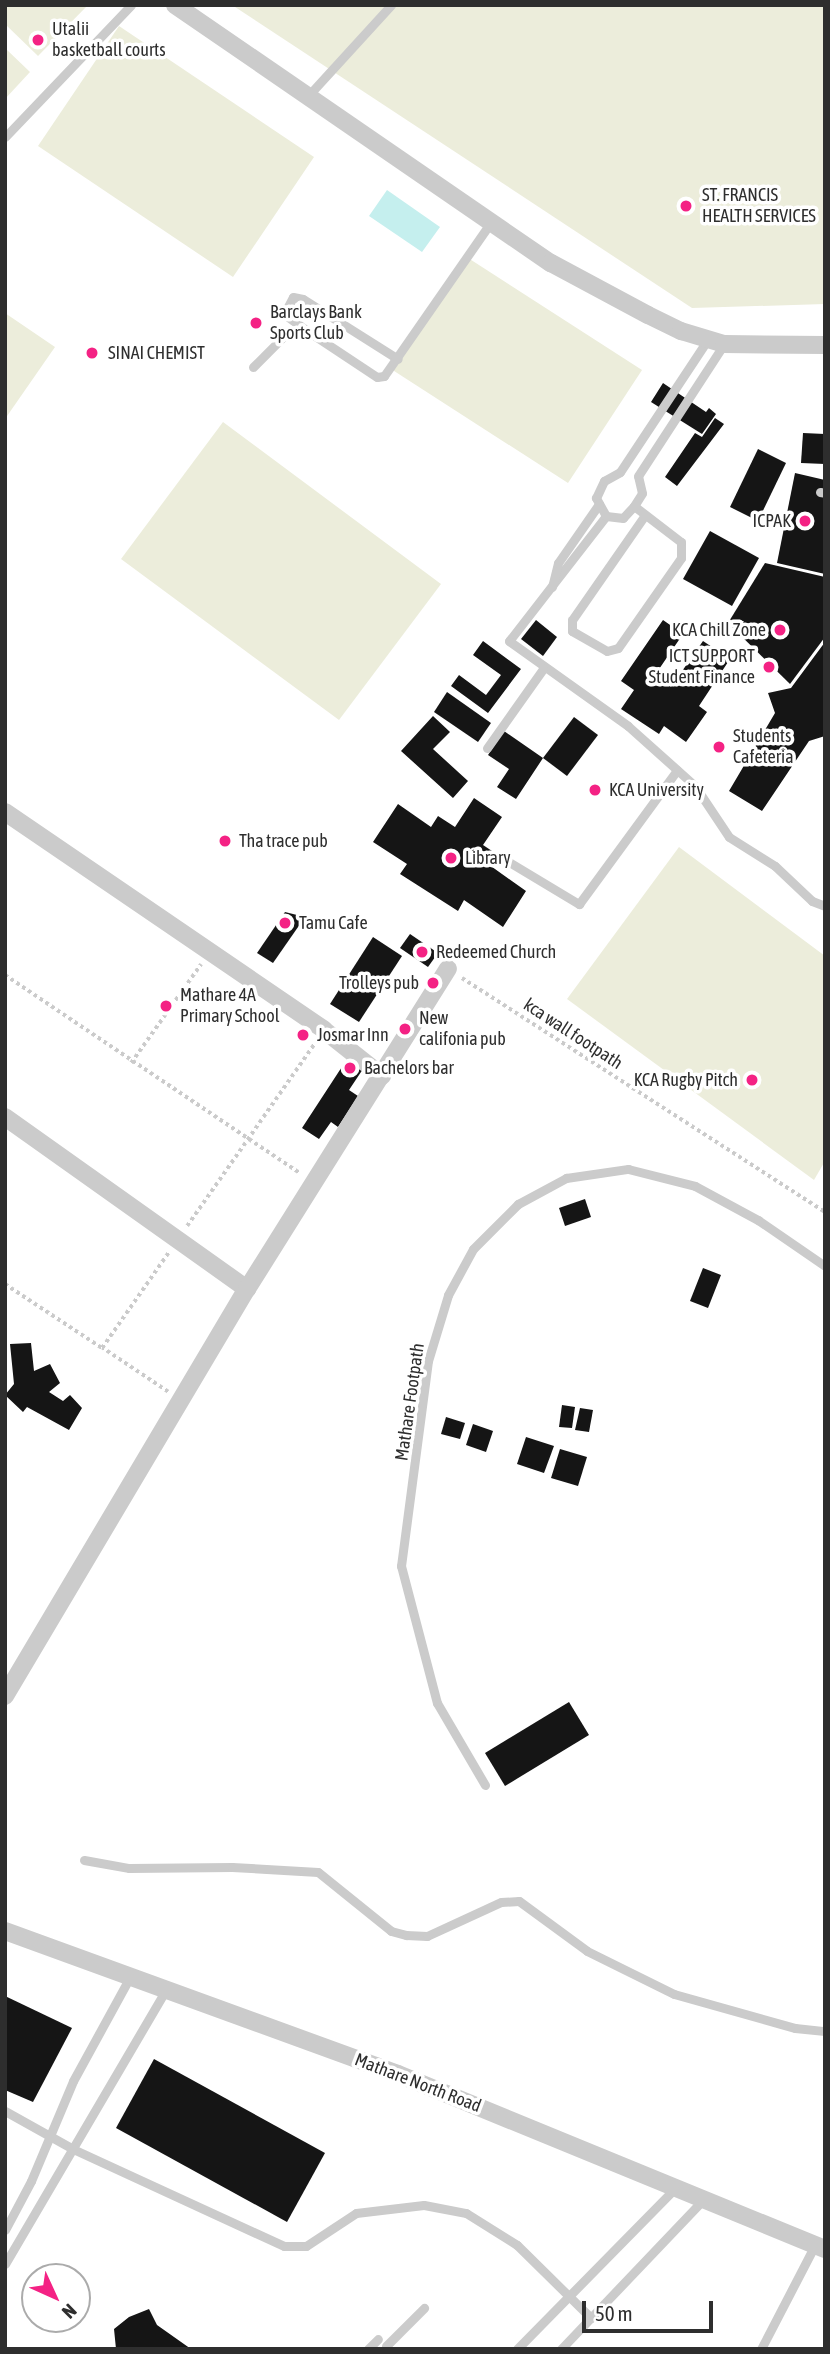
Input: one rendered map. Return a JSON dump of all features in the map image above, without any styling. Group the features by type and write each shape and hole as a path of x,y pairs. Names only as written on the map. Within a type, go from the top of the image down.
{"street":[{"path":"175,5 551,263 624,302 681,331 716,341 825,345"},
{"path":"5,811 324,1030 382,1076"},
{"path":"5,1696 184,1401 247,1289 448,969"},
{"path":"5,1117 247,1289"},
{"name":"Mathare North Road","path":"5,1931 398,2074 705,2197 820,2247"}],"lane":[{"path":"5,137 131,5"},
{"path":"307,97 391,5"},
{"path":"398,359 303,299 293,298 284,314 377,377 390,372 491,222"},
{"path":"253,367 285,335 306,330"},
{"path":"606,516 596,498 604,481 620,472 716,341"},
{"path":"606,516 623,517 634,506 642,493 638,476 716,341"},
{"path":"620,472 638,476"},
{"path":"551,592 558,563 599,504"},
{"path":"634,506 681,542 681,558 618,648 607,651 572,631 572,620 645,515"},
{"path":"606,516 551,592 509,641 543,669 628,726 695,786 729,837 775,866 812,901 825,906"},
{"path":"487,748 543,669"},
{"path":"509,862 579,904 677,770"},
{"name":"Mathare Footpath","path":"485,1784 437,1703 401,1566 428,1361 448,1295 473,1249 518,1205 566,1178 628,1168 695,1186 758,1220 825,1266"},
{"path":"84,1860 129,1868 232,1867 318,1872 391,1931 406,1935 436,1933 501,1902 519,1901 587,1951 674,1994 794,2028 825,2031"},
{"path":"5,2230 73,2081 130,1977"},
{"path":"5,2264 166,1990"},
{"path":"5,2111 73,2149 296,2248 356,2213 424,2205 466,2213 517,2245 591,2318"},
{"path":"517,2349 677,2186"},
{"path":"561,2349 705,2197"},
{"path":"761,2349 820,2247"},
{"path":"386,2346 424,2308"},
{"path":"368,2349 378,2339"}],"path":[{"path":"131,1063 210,951"},
{"name":"kca wall footpath","path":"448,969 825,1212"},
{"path":"5,975 131,1063 315,1183"},
{"path":"102,1348 249,1142 324,1030"},
{"path":"5,1284 184,1401"}],"green space":[{"name":"Utalii basketball courts","path":"5,5 88,5 38,56 5,24"},
{"path":"232,5 825,5 825,304 692,308"},
{"path":"119,26 314,157 233,277 38,146"},
{"path":"5,48 30,72 5,99"},
{"path":"465,256 642,370 568,483 391,369"},
{"path":"5,313 55,347 5,419"},
{"path":"223,422 441,584 339,720 121,559"},
{"name":"KCA Rugby Pitch","path":"679,847 825,956 825,1161 814,1180 567,999"}],"water":[{"path":"387,190 440,227 422,252 369,216"}],"building":[{"path":"663,383 706,412 709,408 716,414 702,434 651,402"},
{"path":"715,418 724,424 677,486 665,477 695,433 702,437"},
{"path":"803,433 825,434 825,464 801,463"},
{"path":"758,449 786,463 758,521 730,507"},
{"name":"ICPAK","path":"795,473 825,480 825,574 777,563"},
{"path":"710,531 759,558 732,606 683,579"},
{"name":"KCA Chill Zone","path":"765,563 825,577 825,637 790,684 728,623"},
{"path":"536,620 557,637 543,656 521,639"},
{"path":"663,620 683,634 655,675 671,687 703,641 730,659 699,706 707,712 686,742 664,726 659,734 621,709 634,690 621,681"},
{"path":"483,641 521,669 488,713 451,686 459,675 486,695 501,675 473,655"},
{"path":"825,642 825,736 809,741 762,811 729,791 775,713 768,693 791,688"},
{"path":"447,692 491,723 478,742 434,712"},
{"path":"433,716 450,732 433,749 468,781 453,798 401,751"},
{"path":"574,717 598,735 567,776 543,758"},
{"path":"504,731 543,758 516,799 497,787 509,769 488,755"},
{"path":"474,798 502,817 483,845 495,853 488,864 526,891 503,927 464,900 458,911 400,874 407,864 373,842 398,804 431,827 438,816 455,827"},
{"path":"285,912 305,917 273,963 257,953"},
{"path":"410,934 438,953 428,967 400,948"},
{"path":"373,937 402,956 359,1022 330,1004"},
{"path":"349,1056 365,1066 349,1090 358,1096 338,1127 331,1122 319,1139 302,1128"},
{"path":"585,1199 591,1217 565,1226 559,1208"},
{"path":"703,1268 721,1275 708,1308 690,1301"},
{"path":"31,1343 34,1371 50,1364 60,1383 49,1392 63,1401 70,1395 82,1408 69,1430 27,1407 23,1412 5,1395 14,1384 10,1344"},
{"path":"562,1405 575,1407 572,1428 559,1427"},
{"path":"580,1408 593,1410 589,1432 575,1430"},
{"path":"446,1417 465,1423 460,1439 441,1434"},
{"path":"473,1424 493,1431 486,1452 466,1445"},
{"path":"526,1437 554,1446 544,1473 517,1464"},
{"path":"560,1449 587,1457 578,1486 551,1478"},
{"path":"569,1702 589,1735 505,1786 485,1753"},
{"path":"5,1996 72,2028 33,2102 5,2090"},
{"path":"154,2059 325,2153 287,2222 116,2128"},
{"path":"149,2309 157,2325 191,2349 116,2349 114,2329 129,2317"}],"place":[{"name":"Utalii basketball courts","path":"38,40"},
{"name":"ST. FRANCIS HEALTH SERVICES","path":"686,206"},
{"name":"Barclays Bank Sports Club","path":"256,323"},
{"name":"SINAI CHEMIST","path":"92,353"},
{"name":"ICPAK","path":"805,521"},
{"name":"KCA Chill Zone","path":"780,630"},
{"name":"ICT SUPPORT Student Finance","path":"769,667"},
{"name":"Students Cafeteria","path":"719,747"},
{"name":"KCA University","path":"595,790"},
{"name":"Tha trace pub","path":"225,841"},
{"name":"Library","path":"451,858"},
{"name":"Tamu Cafe","path":"285,923"},
{"name":"Redeemed Church","path":"422,952"},
{"name":"Trolleys pub","path":"433,983"},
{"name":"Mathare 4A Primary School","path":"166,1006"},
{"name":"New califonia pub","path":"405,1029"},
{"name":"Josmar Inn","path":"303,1035"},
{"name":"Bachelors bar","path":"350,1068"},
{"name":"KCA Rugby Pitch","path":"752,1080"}]}
